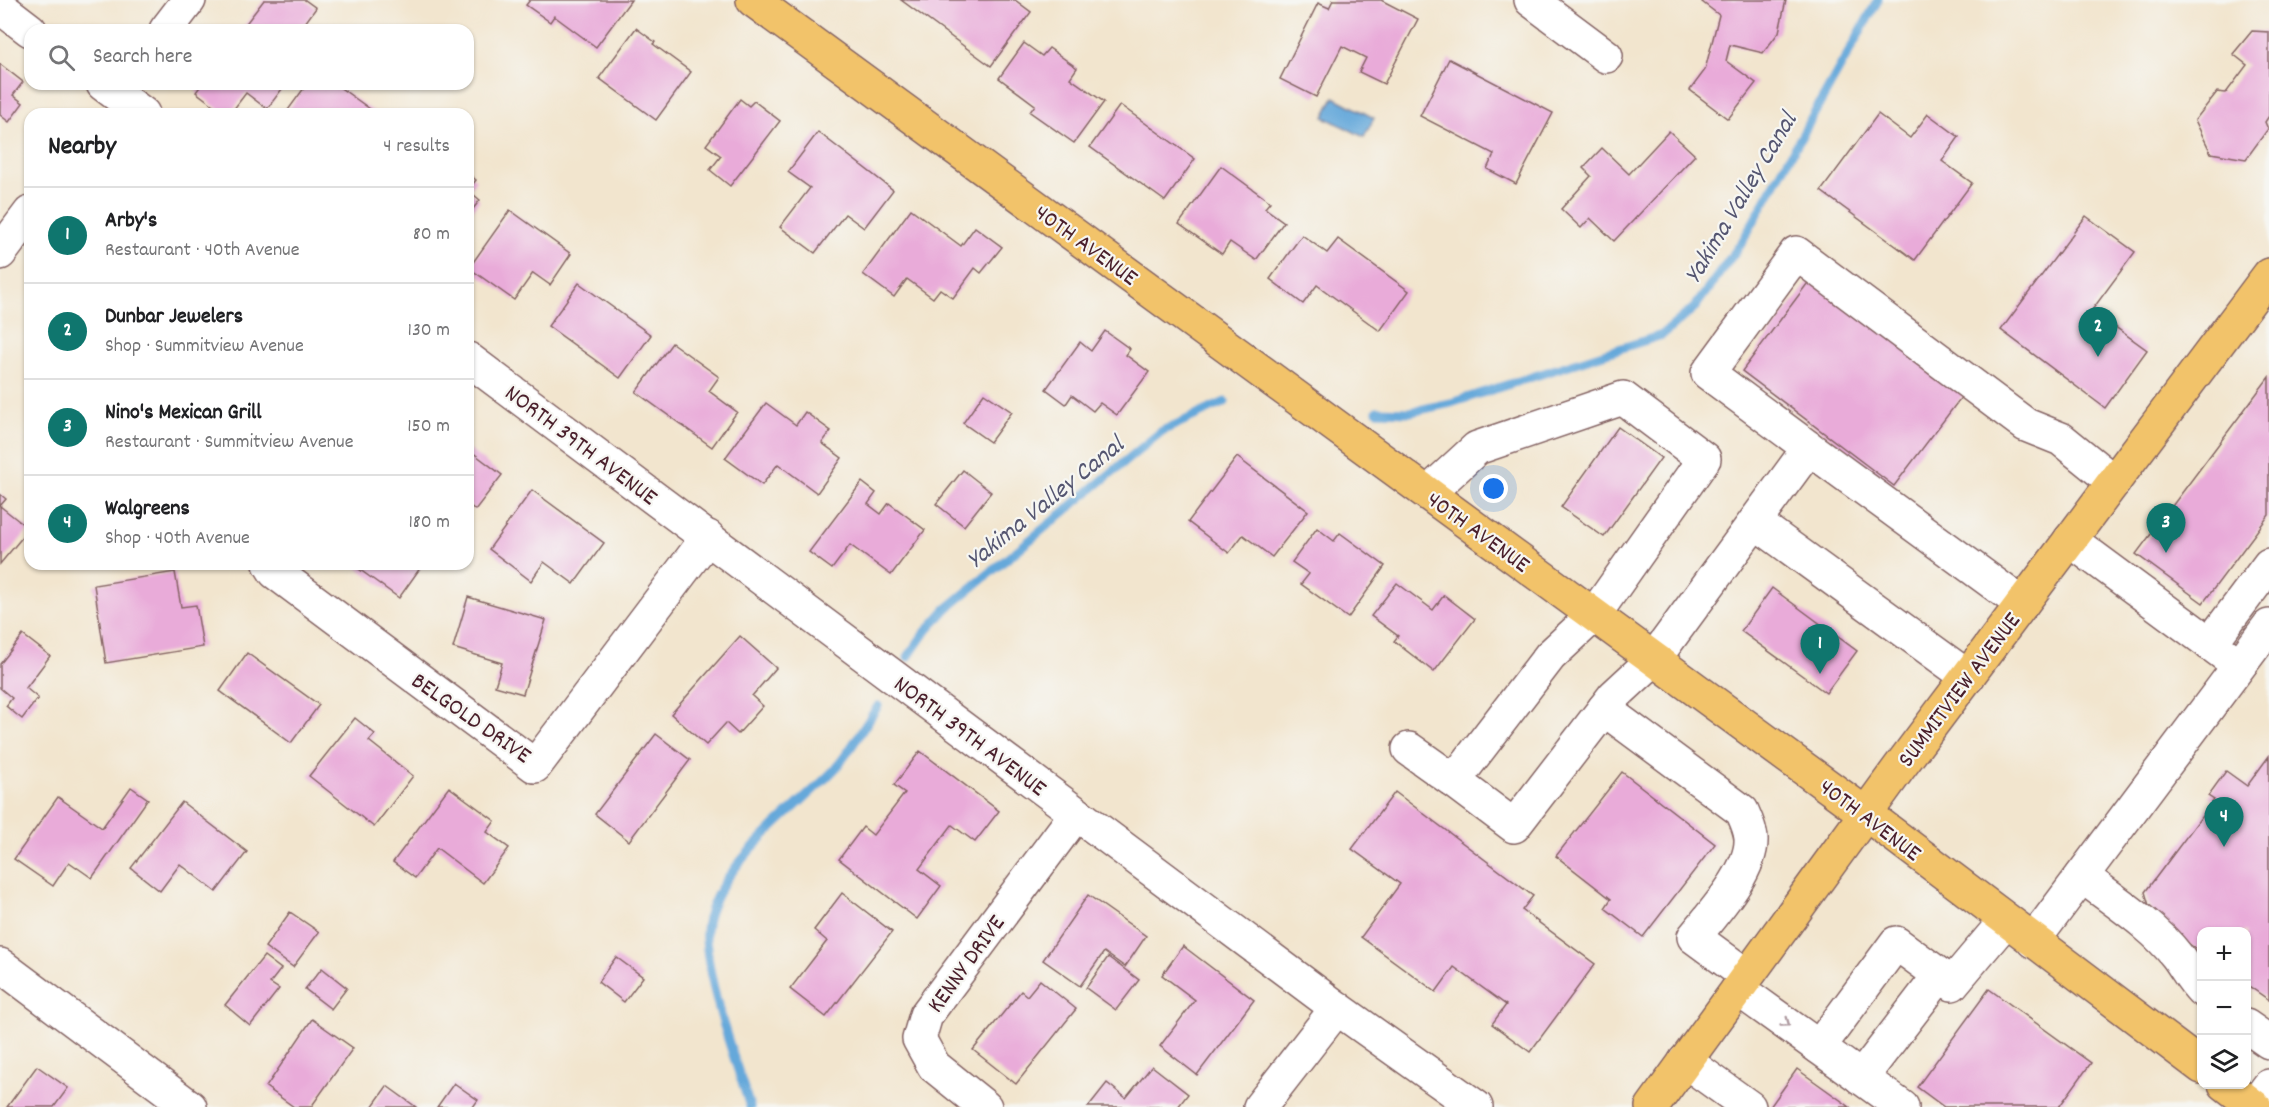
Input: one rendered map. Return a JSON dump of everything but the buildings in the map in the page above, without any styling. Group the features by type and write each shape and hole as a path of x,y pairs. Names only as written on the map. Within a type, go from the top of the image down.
{"main road":[{"name":"40TH AVENUE","path":"753,0 1866,814 2197,1063"},
{"name":"SUMMITVIEW AVENUE","path":"1652,1107 1866,814 2269,275"}],"street":[{"path":"171,24 189,0"},
{"path":"1531,0 1606,56"},
{"path":"0,8 24,26"},
{"path":"0,253 24,221"},
{"path":"2022,604 1708,373 1796,254 2026,425 2061,440 2114,482"},
{"name":"NORTH 39TH AVENUE","path":"474,364 1337,1008 1476,1107"},
{"path":"1428,493 1477,448 1623,398 1704,459 1594,615 1550,656 1454,781"},
{"path":"1409,749 1514,826 1618,692 1654,658 1809,448"},
{"path":"1755,522 1968,677"},
{"name":"BELGOLD DRIVE","path":"274,570 536,766 708,537"},
{"path":"2070,540 2239,665"},
{"path":"2210,644 2269,565"},
{"path":"2033,941 2269,626"},
{"path":"1604,709 1742,812 1749,825 1750,853 1731,889 1694,937 1819,1047 1902,1107"},
{"name":"KENNY DRIVE","path":"985,1107 934,1066 920,1039 926,1015 1076,814"},
{"path":"2082,876 2144,923 2177,956 2197,985"},
{"path":"1819,1047 1896,943 1952,984 2006,920"},
{"path":"0,965 190,1107"},
{"path":"1861,1077 1940,975"},
{"path":"1260,1107 1337,1008"},
{"path":"2251,1029 2269,1042"},
{"path":"1685,1061 1749,1107"}],"water":[{"path":"1334,97 1374,118 1364,137 1324,117"}],"waterway":[{"name":"Yakima Valley Canal","path":"1377,411 1410,412 1451,403 1662,335 1695,307 1742,242 1878,0"},
{"name":"Yakima Valley Canal","path":"908,657 923,635 946,609 1162,431 1225,402"},
{"name":"Yakima Valley Canal","path":"750,1107 713,983 706,940 708,916 718,893 734,869 775,825 834,770 852,747 878,706"}],"place":[{"name":"Dunbar Jewelers","path":"2098,357"},
{"name":"Nino's Mexican Grill","path":"2166,553"},
{"name":"Arby's","path":"1820,674"},
{"name":"Walgreens","path":"2224,847"}]}
